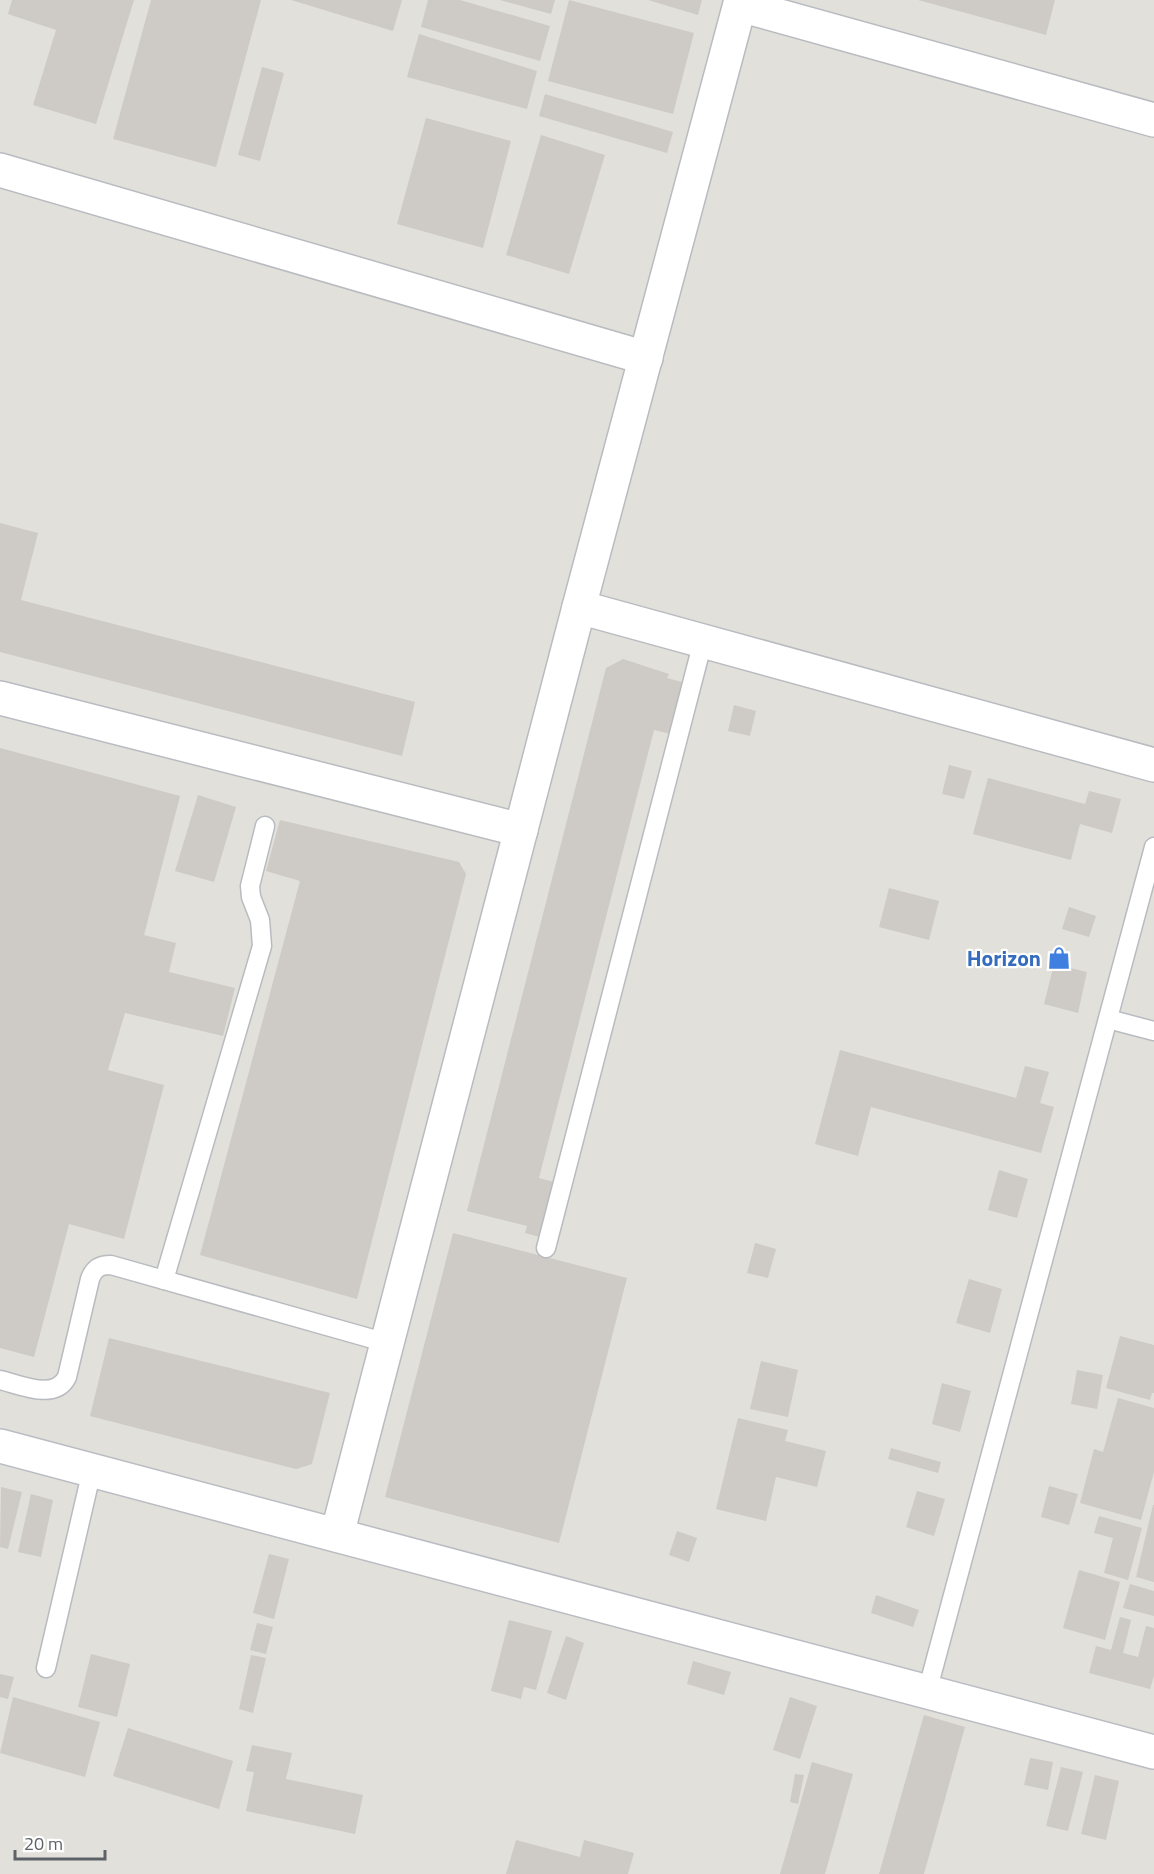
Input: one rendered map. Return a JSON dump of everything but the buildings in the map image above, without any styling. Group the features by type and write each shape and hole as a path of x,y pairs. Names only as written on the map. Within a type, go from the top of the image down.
{"street":[{"path":"337,1535 579,607 740,3 1154,120"},
{"path":"0,170 646,358"},
{"path":"579,607 1154,765"},
{"path":"0,698 521,830"},
{"path":"0,1446 1154,1752"}],"lane":[{"path":"546,1248 703,641"},
{"path":"164,1280 262,946 260,920 251,897 250,886 266,826"},
{"path":"927,1692 1154,847"},
{"path":"1108,1019 1154,1031"},
{"path":"0,1380 45,1390 52,1390 64,1383 92,1272 97,1268 111,1265 387,1343"},
{"path":"46,1668 92,1470"}],"shaded area":[{"path":"0,0 1154,0 1154,1874 0,1874"}],"place":[{"name":"Horizon","path":"1059,958"}]}
